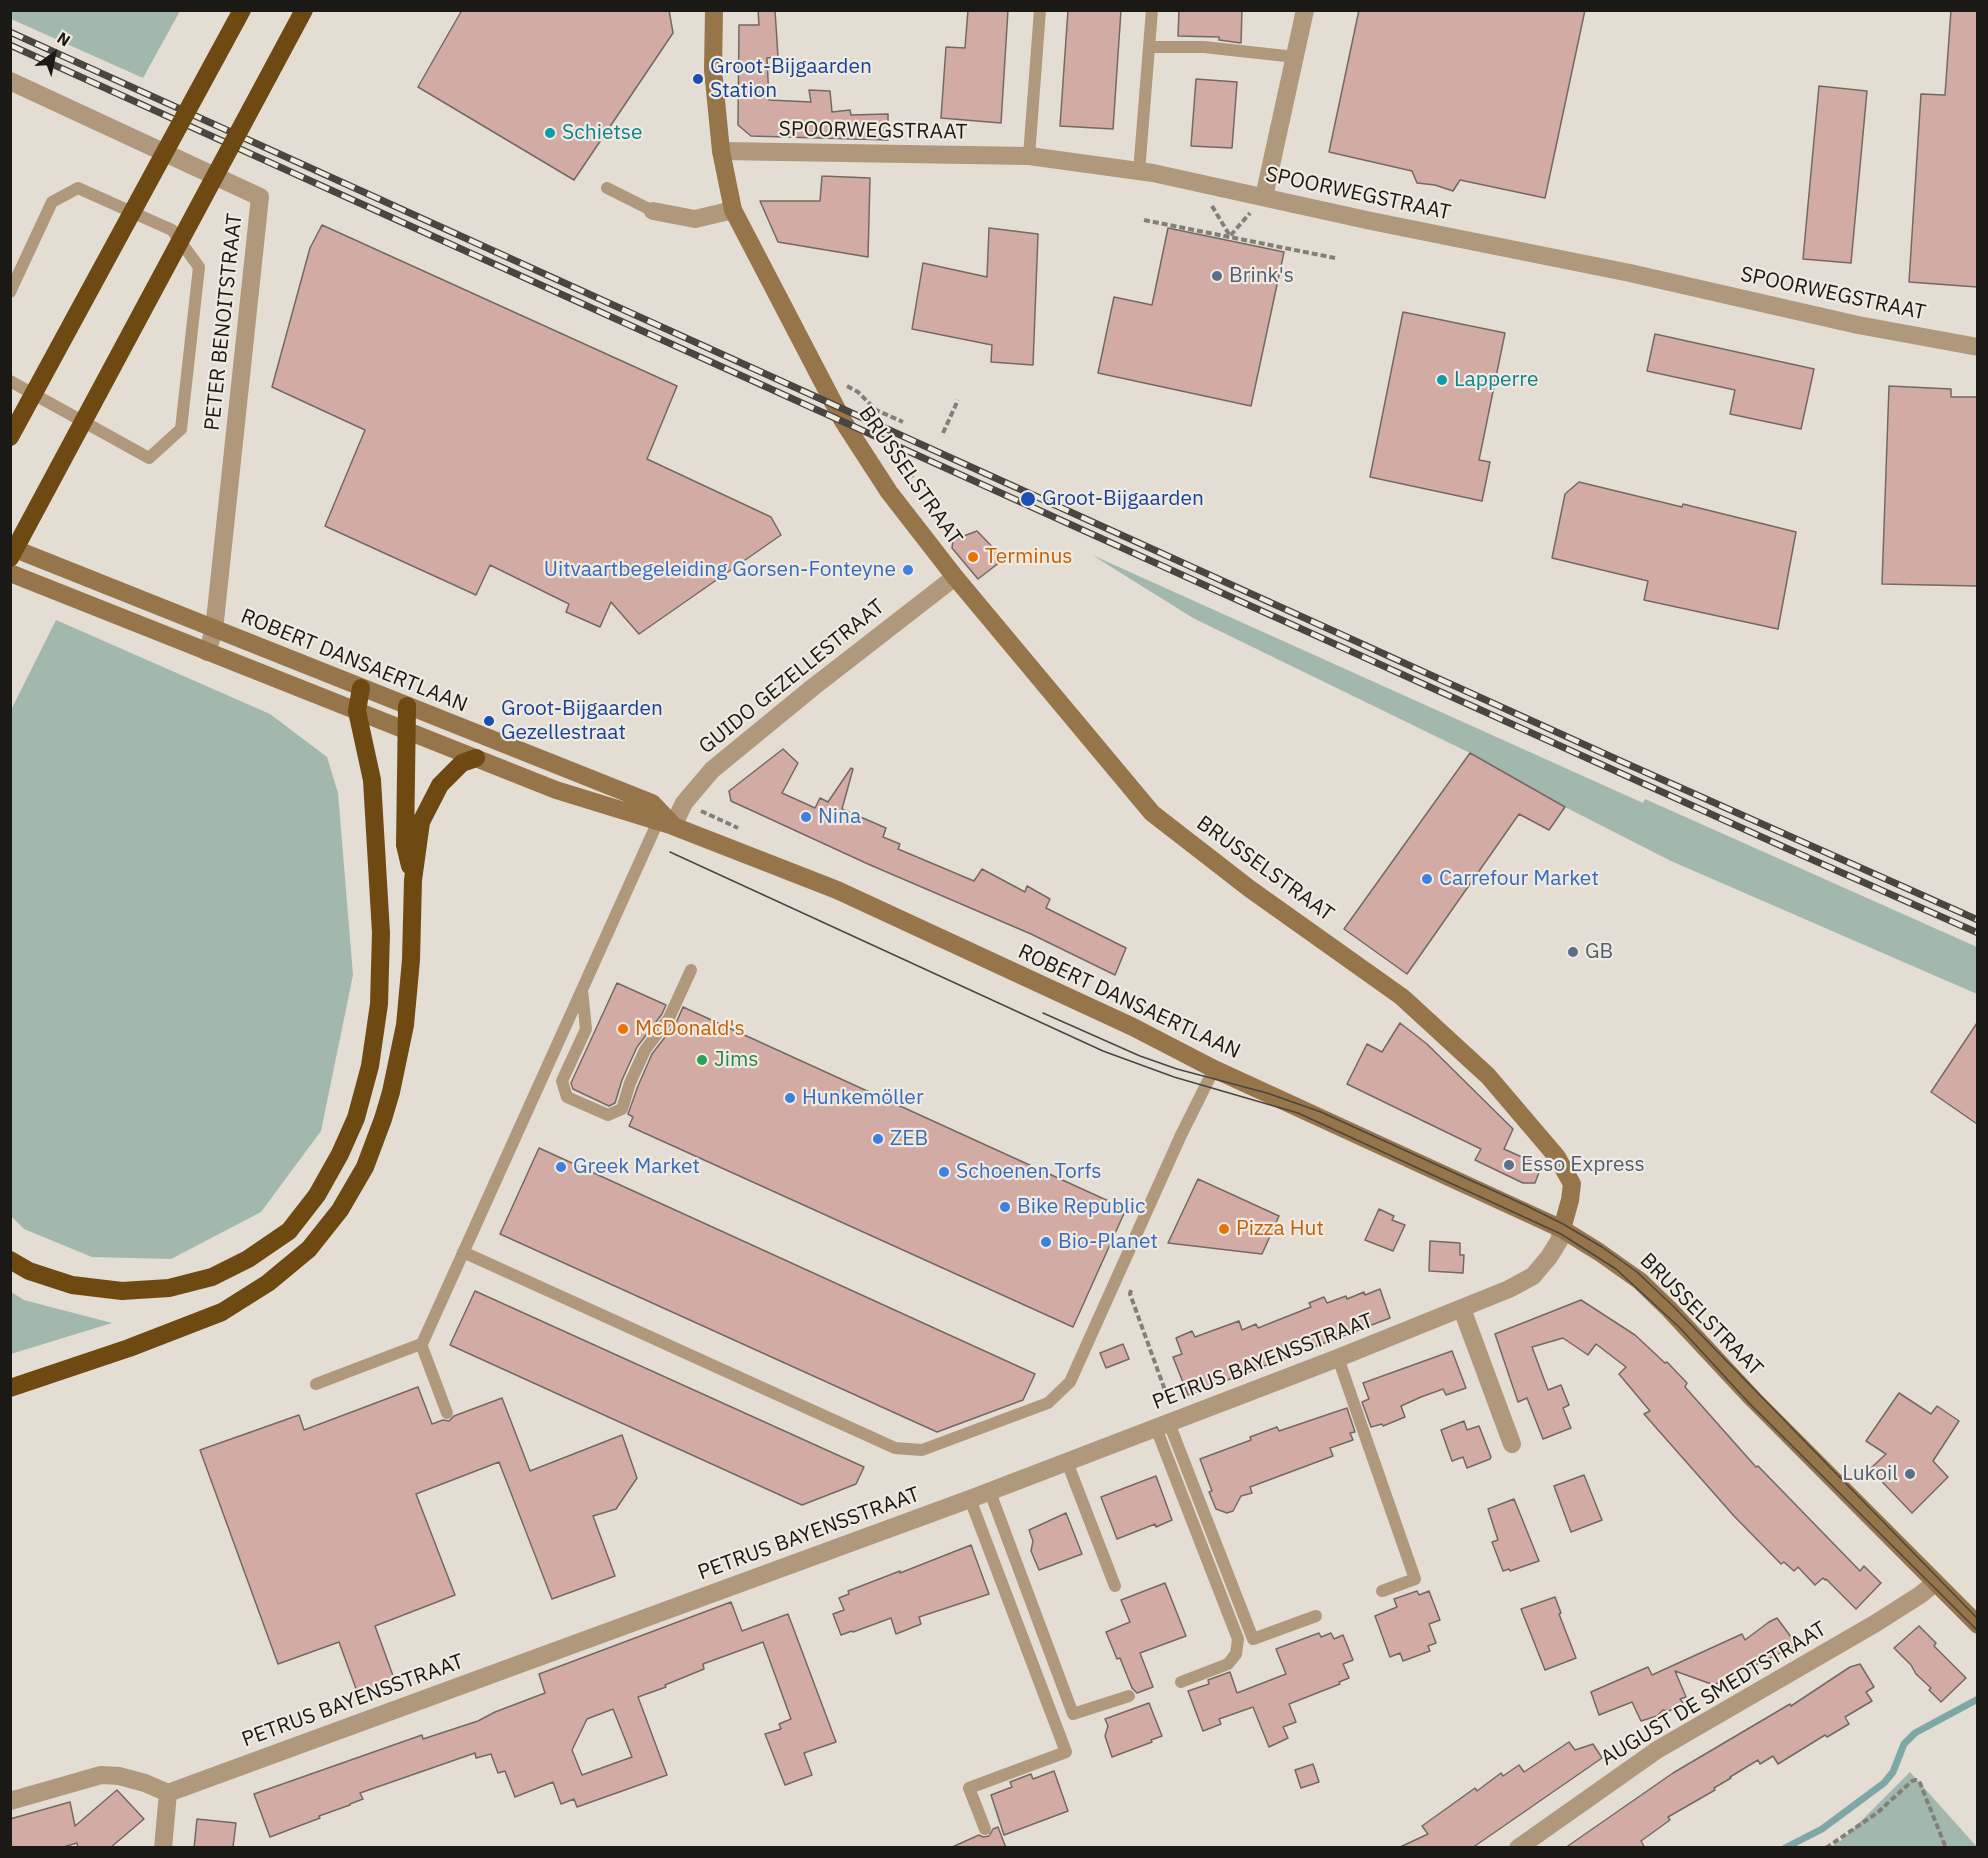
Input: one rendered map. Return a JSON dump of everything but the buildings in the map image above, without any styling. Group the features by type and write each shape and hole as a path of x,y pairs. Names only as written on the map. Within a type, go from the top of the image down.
{"highway":[{"path":"10,437 242,10"},
{"path":"10,558 304,10"},
{"path":"10,1260 29,1271 72,1285 122,1291 170,1287 212,1277 248,1259 289,1231 317,1195 340,1154 356,1118 370,1066 379,1004 381,933 372,780 357,711 361,688"},
{"path":"407,706 405,845 412,880"},
{"path":"10,1388 129,1348 222,1312 268,1283 309,1249 340,1210 365,1167 383,1119 405,1025 411,960 412,880 421,822 440,785 462,763 476,758"}],"street":[{"name":"BRUSSELSTRAAT","path":"714,10 713,70 721,152 733,210 843,421 889,492 955,577 1152,813 1250,890 1402,996 1488,1076 1557,1157 1572,1184 1562,1229 1619,1265 1647,1288 1753,1399 1977,1625"},
{"path":"1264,197 1305,10"},
{"name":"PETER BENOITSTRAAT","path":"10,81 260,197 214,630 207,652"},
{"name":"SPOORWEGSTRAAT","path":"721,152 1029,156 1139,171 1630,273 1858,325 1977,347"},
{"path":"653,211 695,219 733,210"},
{"name":"ROBERT DANSAERTLAAN","path":"10,547 652,803 664,820"},
{"name":"ROBERT DANSAERTLAAN","path":"10,573 556,789 664,820 837,890 1562,1229"},
{"name":"GUIDO GEZELLESTRAAT","path":"664,820 684,803 712,770 821,681 955,577"},
{"name":"PETRUS BAYENSSTRAAT","path":"168,1793 990,1492 1165,1419 1338,1358 1462,1309 1533,1276 1549,1257 1562,1229"},
{"path":"1462,1309 1512,1444"},
{"name":"AUGUST DE SMEDTSTRAAT","path":"1518,1848 1657,1750 1876,1623 1935,1583"},
{"path":"10,1801 101,1775 119,1776 145,1783 168,1793 163,1848"}],"lane":[{"path":"1029,156 1040,10"},
{"path":"1139,171 1152,10"},
{"path":"1150,46 1204,47 1294,57"},
{"path":"10,292 52,202 78,188 172,230 199,267 181,429 149,458 10,381"},
{"path":"607,188 653,211"},
{"path":"447,1413 421,1345 607,932 664,820"},
{"path":"581,989 586,1029 562,1081 567,1097 608,1115 622,1109 630,1083 645,1050 669,1018 691,970"},
{"path":"463,1252 895,1448 922,1450 1048,1403 1070,1382 1181,1135 1214,1068"},
{"path":"316,1384 421,1345"},
{"path":"1338,1358 1416,1579 1382,1591"},
{"path":"1165,1419 1253,1639 1316,1616"},
{"path":"1165,1419 1238,1639 1236,1654 1228,1664 1181,1682"},
{"path":"1067,1461 1115,1586"},
{"path":"990,1492 1073,1714 1129,1696"},
{"path":"970,1499 1066,1752 969,1788 985,1829"}],"path":[{"path":"1198,183 1230,236"},
{"path":"1230,236 1264,197"},
{"path":"1144,220 1335,258"},
{"path":"817,370 858,392 876,410 903,422"},
{"path":"943,433 958,400"},
{"path":"1135,1281 1130,1294 1165,1419"},
{"path":"1826,1848 1877,1813 1912,1781 1916,1780 1920,1783 1946,1848"}],"green space":[{"path":"11,10 180,11 143,78 11,19"},
{"path":"1092,555 1643,803 1645,799 1977,947 1977,994 1671,861 1565,807 1470,753 1193,618"},
{"path":"56,620 270,714 327,757 338,793 353,975 321,1131 261,1212 171,1259 92,1257 24,1229 11,1216 11,710"},
{"path":"11,1292 24,1300 112,1323 11,1354"},
{"path":"1910,1772 1977,1847 1830,1847 1842,1840"}],"waterway":[{"path":"1785,1848 1822,1829 1884,1783 1893,1772 1904,1744 1915,1733 1978,1699"}],"tram line":[{"path":"670,852 1103,1051 1174,1077 1298,1113 1561,1234 1616,1269 1680,1328 1749,1403 1978,1631"},
{"path":"1043,1013 1140,1056 1177,1069 1267,1093 1321,1112 1527,1206 1602,1247 1637,1272 1673,1306 1978,1619"}],"railway":[{"path":"10,32 1625,763 1978,920"},
{"path":"10,45 1978,933"}],"place":[{"name":"Groot-Bijgaarden Station","path":"698,79"},
{"name":"Schietse","path":"550,133"},
{"name":"Brink's","path":"1217,276"},
{"name":"Lapperre","path":"1442,380"},
{"name":"Groot-Bijgaarden","path":"1028,499"},
{"name":"Terminus","path":"973,557"},
{"name":"Uitvaartbegeleiding Gorsen-Fonteyne","path":"908,570"},
{"name":"Groot-Bijgaarden Gezellestraat","path":"489,721"},
{"name":"Nina","path":"806,817"},
{"name":"Carrefour Market","path":"1427,879"},
{"name":"GB","path":"1573,952"},
{"name":"McDonald's","path":"623,1029"},
{"name":"Jims","path":"702,1060"},
{"name":"Hunkemöller","path":"790,1098"},
{"name":"ZEB","path":"878,1139"},
{"name":"Esso Express","path":"1509,1165"},
{"name":"Greek Market","path":"561,1167"},
{"name":"Schoenen Torfs","path":"944,1172"},
{"name":"Bike Republic","path":"1005,1207"},
{"name":"Pizza Hut","path":"1224,1229"},
{"name":"Bio-Planet","path":"1046,1242"},
{"name":"Lukoil","path":"1910,1474"}]}
